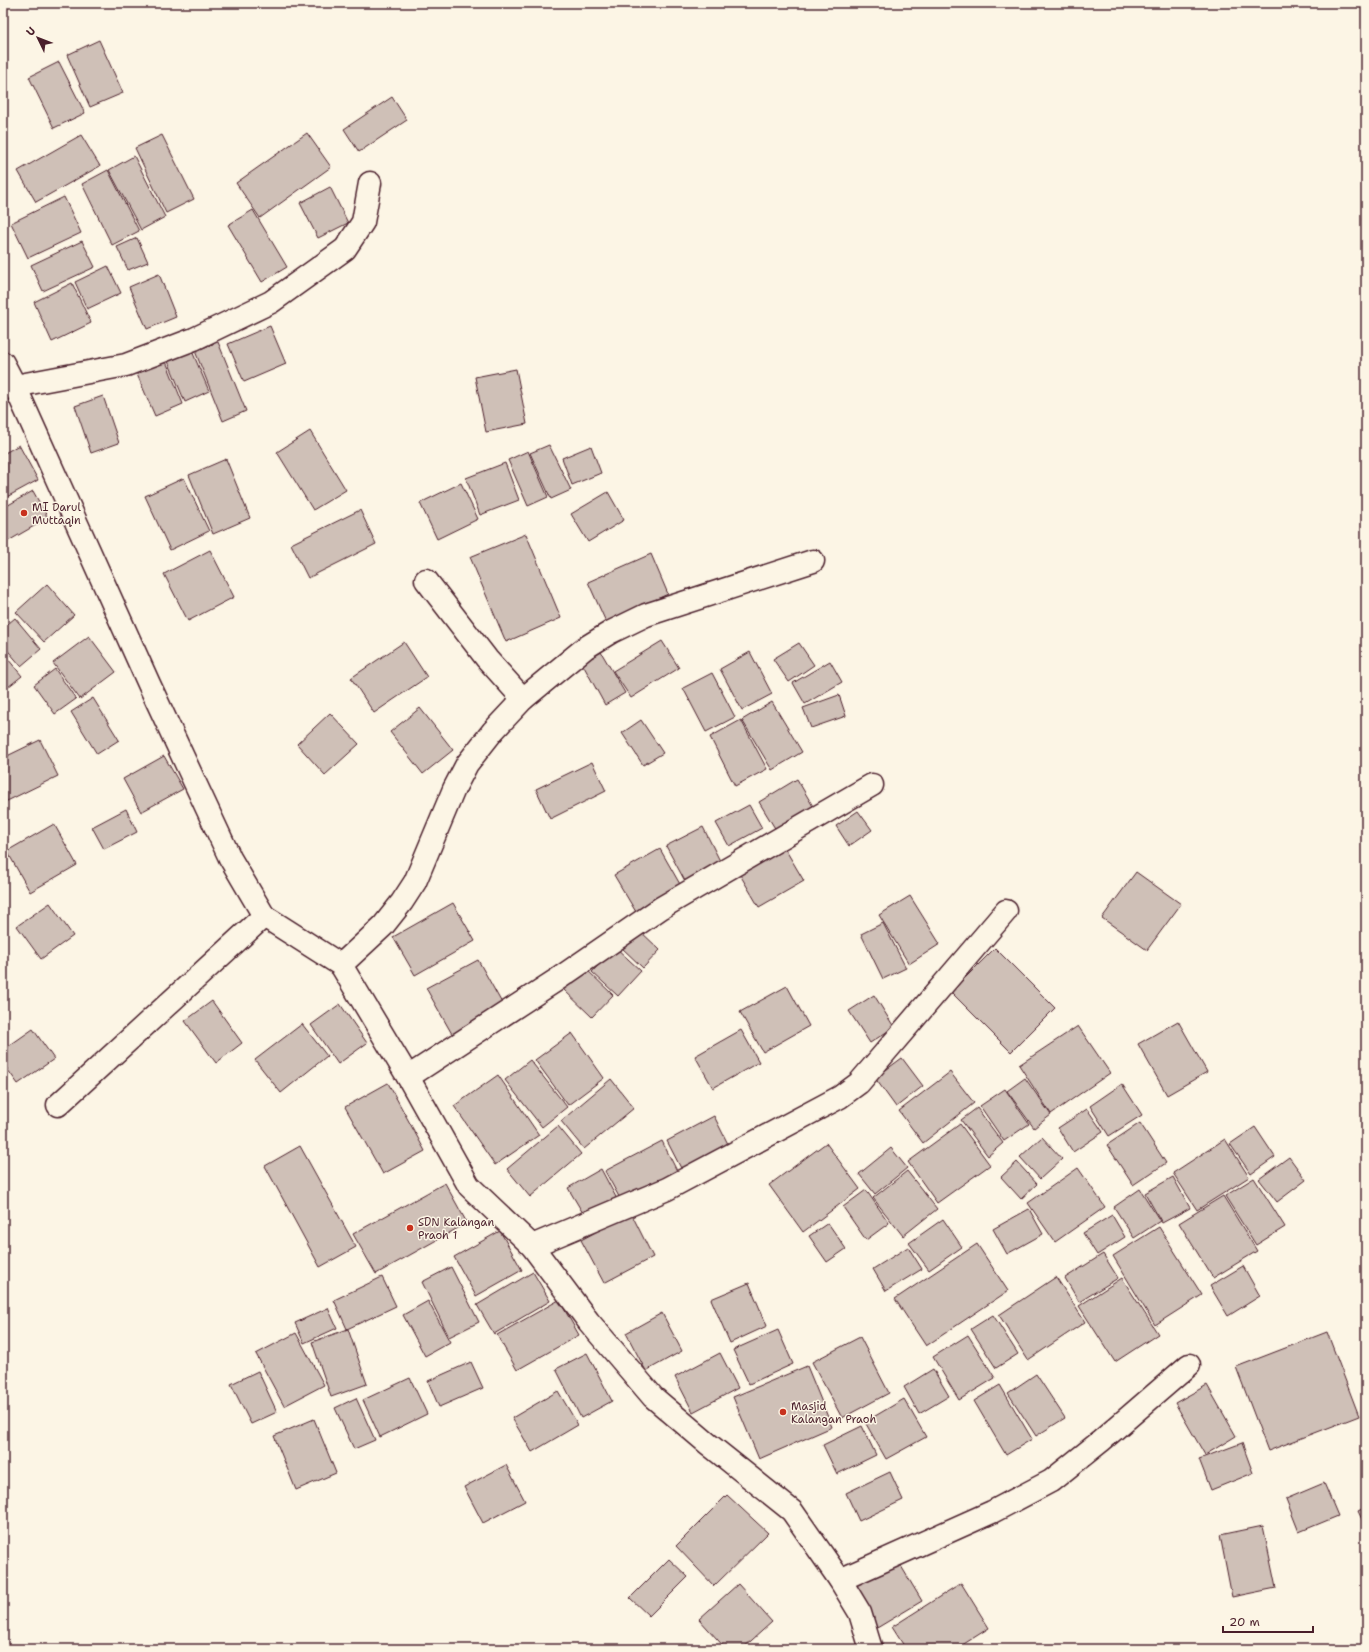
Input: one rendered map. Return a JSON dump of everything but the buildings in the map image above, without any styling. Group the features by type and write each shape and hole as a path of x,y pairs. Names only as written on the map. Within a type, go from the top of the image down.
{"street":[{"path":"15,386 126,364 194,338 270,302 345,248 364,222 370,183"},
{"path":"3,363 15,386 146,677 230,858 264,916 341,965 408,1077 469,1186 532,1246 589,1322 653,1397 707,1443 792,1511 840,1580 860,1613 871,1649"},
{"path":"341,965 384,926 402,902 415,882 454,789 467,764 492,731 523,699 585,648 611,632 646,615 813,562"},
{"path":"426,580 487,659 523,699"},
{"path":"408,1077 555,981 661,908 872,785"},
{"path":"532,1246 668,1189 840,1097 859,1083 1006,911"},
{"path":"58,1105 264,916"},
{"path":"840,1580 992,1512 1051,1481 1101,1442 1189,1365"}],"place":[{"name":"MI Darul Muttaqin","path":"24,513"},
{"name":"SDN Kalangan Praoh 1","path":"410,1228"},
{"name":"Masjid Kalangan Praoh","path":"783,1412"}]}
